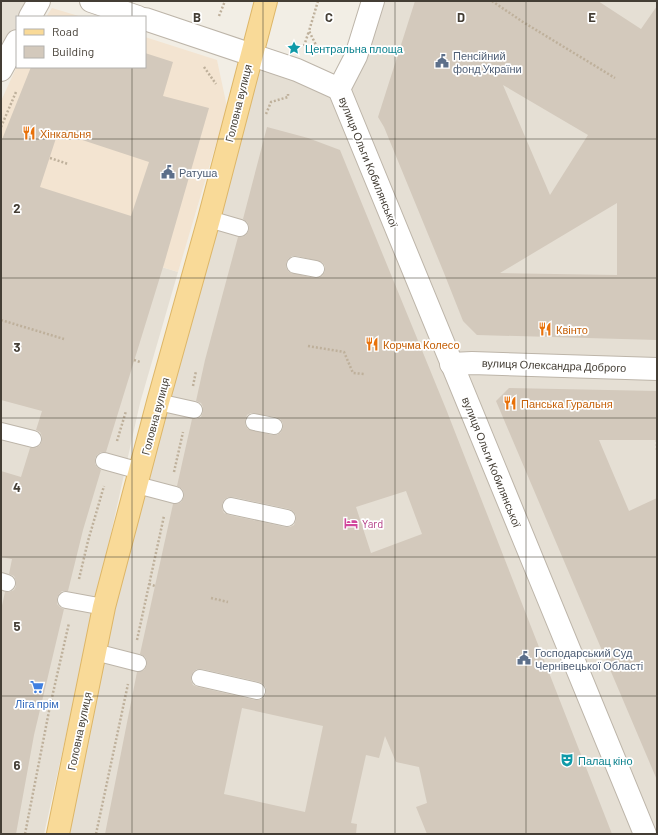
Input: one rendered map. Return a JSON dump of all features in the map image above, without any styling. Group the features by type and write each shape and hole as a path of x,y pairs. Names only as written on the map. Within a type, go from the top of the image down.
{"main road":[{"name":"Головна вулиця","path":"58,834 104,607 158,402 209,219 266,1"}],"street":[{"path":"31,16 39,1"},
{"path":"91,1 135,16"},
{"path":"146,19 297,70 339,89 356,56 373,1"},
{"path":"1,70 16,43"},
{"name":"вулиця Ольги Кобилянської","path":"339,89 645,834"},
{"name":"вулиця Олександра Доброго","path":"451,364 472,363 657,369"}],"lane":[{"path":"209,219 240,228"},
{"path":"295,265 316,269"},
{"path":"158,402 194,410"},
{"path":"254,422 274,426"},
{"path":"1,431 33,439"},
{"path":"104,460 175,495"},
{"path":"232,506 287,518"},
{"path":"66,600 104,607"},
{"path":"95,652 138,664"},
{"path":"200,678 257,691"}],"path":[{"path":"318,1 309,31 339,89"},
{"path":"492,1 523,22 615,78"},
{"path":"1,127 18,87"},
{"path":"50,158 68,164"},
{"path":"1,320 64,339"},
{"path":"308,346 344,352 352,372 364,374"},
{"path":"134,360 140,362"},
{"path":"657,440 657,451"},
{"path":"149,584 155,586"},
{"path":"211,598 228,602"}],"shaded area":[{"path":"1,1 39,1 31,16 16,16 16,43 1,71"},
{"path":"372,1 657,1 657,834 57,834 251,55 339,89"},
{"path":"52,8 79,16 47,16"},
{"name":"Ратуша","path":"146,37 217,60 227,107 178,272 1,218 1,101 16,68 146,68"},
{"path":"1,218 178,272 140,403 44,834 1,834"}],"building":[{"path":"415,1 598,1 641,29 657,6 657,340 477,335 463,321 384,127 378,117","holes":["503,85 588,135 550,195","617,203 617,275 500,273"]},
{"path":"146,53 173,62 163,96 209,108 164,264 106,452 101,452 95,458 95,464 101,470 83,530 68,591 62,591 57,598 57,604 64,609 34,735 16,834 1,834 1,610 5,592 14,590 16,581 14,576 9,574 12,559 1,557 1,471 21,477 30,448 36,448 42,441 40,432 36,430 42,411 1,400 1,142 31,68 146,68","holes":["58,132 149,162 131,216 40,187"]},
{"path":"267,127 308,138 340,150 446,409 612,834 427,834 416,807 427,803 419,767 396,762 385,736 379,758 366,755 351,823 357,824 356,834 105,834 137,672 144,670 147,665 145,657 140,654 173,504 181,502 184,497 182,489 177,486 192,419 201,417 203,412 201,403 196,401 205,360 238,237 246,235 249,230 247,222 243,219","holes":["292,256 297,256 322,262 325,266 325,271 319,278 289,272 286,268 288,259","251,413 276,417 283,423 283,428 277,435 272,435 248,429 245,425 247,415","406,491 422,534 371,553 356,507","228,497 233,497 289,509 296,515 296,520 294,525 285,527 229,515 224,513 222,504","197,669 202,669 259,682 266,688 266,693 264,698 255,700 198,687 193,685 191,676","242,708 323,726 305,812 224,794"]},
{"path":"509,388 657,391 657,440 599,440 629,511 657,498 657,780 496,401"}],"place":[{"name":"Центральна площа","path":"294,48"},
{"name":"Пенсійний фонд України","path":"442,61"},
{"name":"Хінкальня","path":"29,133"},
{"name":"Ратуша","path":"168,172"},
{"name":"Квінто","path":"545,329"},
{"name":"Корчма Колесо","path":"372,344"},
{"name":"Панська Гуральня","path":"510,403"},
{"name":"Yard","path":"351,523"},
{"name":"Господарський Суд Чернівецької Області","path":"524,658"},
{"name":"Ліга прім","path":"37,687"},
{"name":"Палац кіно","path":"567,760"}]}
